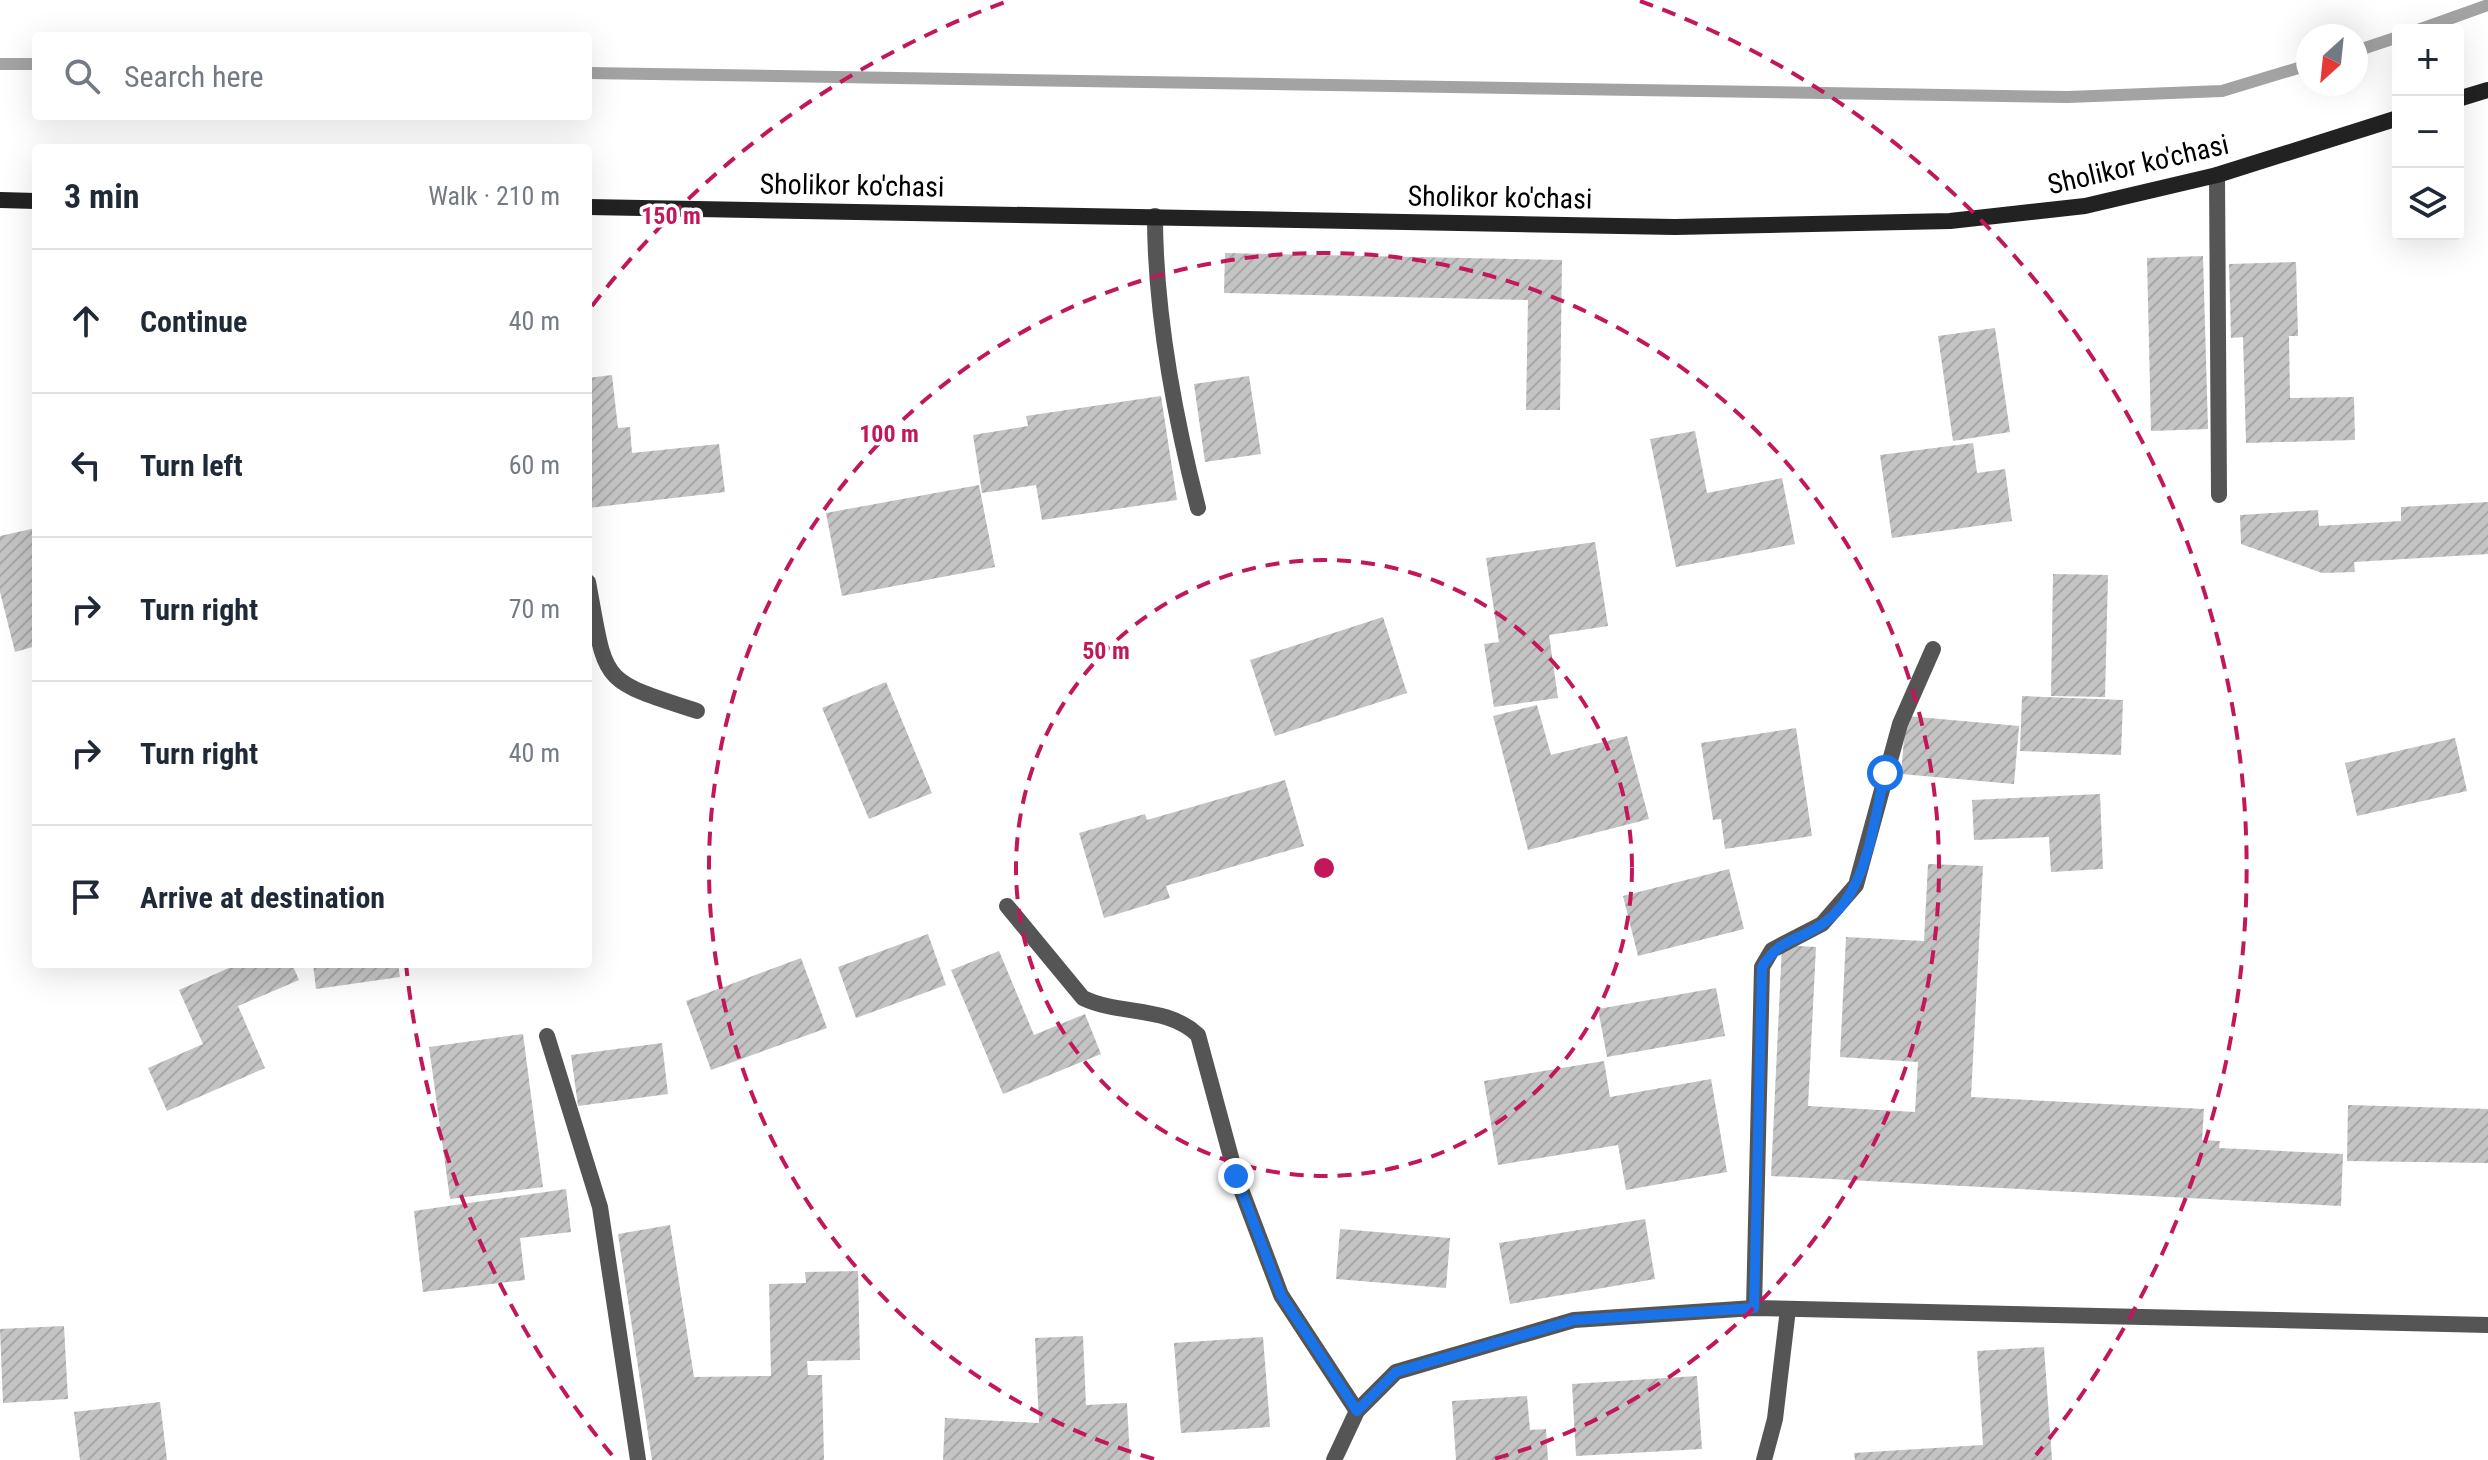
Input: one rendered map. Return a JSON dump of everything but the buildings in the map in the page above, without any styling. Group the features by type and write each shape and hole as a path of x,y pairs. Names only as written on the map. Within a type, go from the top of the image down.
{"street":[{"path":"2464,97 2488,90"},
{"name":"Sholikor ko'chasi","path":"592,207 1675,227 1950,221 2050,212 2217,175 2392,120"},
{"path":"2217,175 2219,495"},
{"path":"0,200 32,201"},
{"path":"1155,216 1155,246 1171,383 1198,508"},
{"path":"592,602 605,668 620,684 697,711"},
{"path":"1754,1308 1762,967 1772,950 1822,924 1856,885 1900,724 1933,649"},
{"path":"1007,906 1083,998 1099,1005 1182,1020 1198,1035 1236,1176 1281,1295 1357,1411"},
{"path":"547,1036 600,1207 638,1460"},
{"path":"1334,1460 1357,1411 1396,1372 1574,1320 1754,1308 2488,1325"},
{"path":"1764,1460 1775,1419 1788,1309"}],"waterway":[{"path":"2435,24 2488,5"},
{"path":"2368,47 2392,39"},
{"path":"0,64 32,64"},
{"path":"592,73 2068,97 2222,91 2296,69"}],"route":[{"path":"1236,1176 1281,1295 1357,1411 1396,1372 1574,1320 1754,1308 1759,988 1762,967 1772,950 1822,924 1856,885 1885,773"}]}
